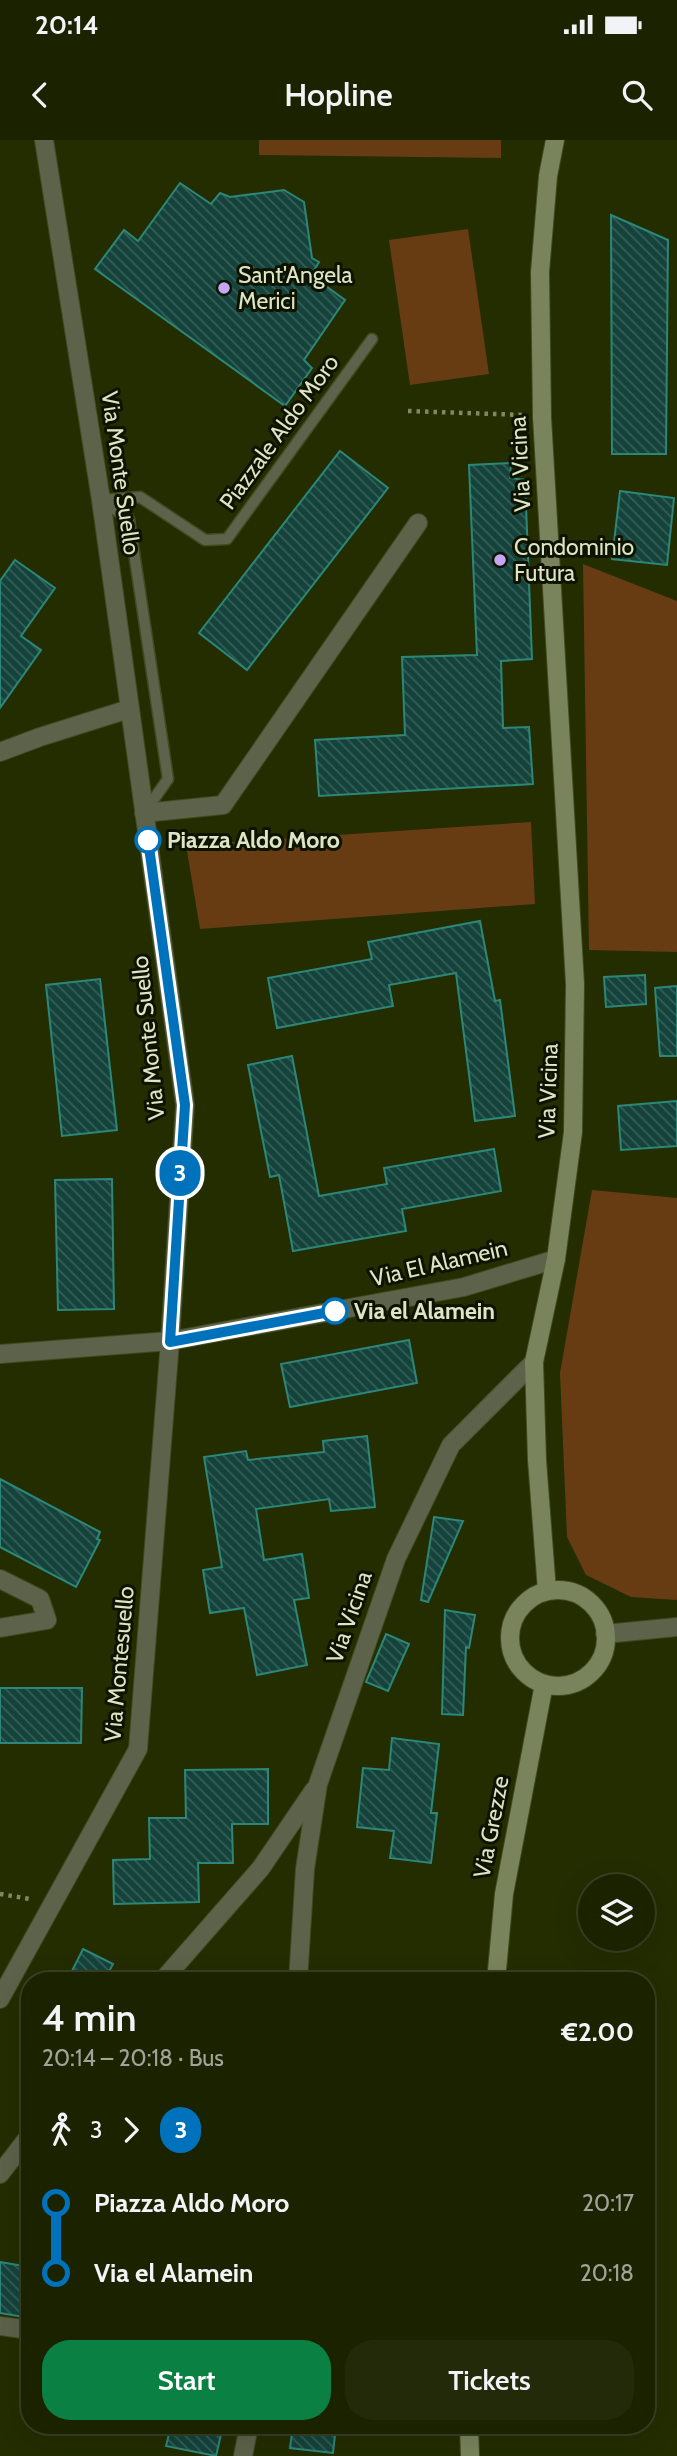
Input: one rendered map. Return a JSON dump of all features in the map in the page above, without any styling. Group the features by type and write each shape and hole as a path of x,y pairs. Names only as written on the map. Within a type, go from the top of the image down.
{"street":[{"name":"Via Monte Suello","path":"44,140 101,500 185,1105 170,1342"},
{"name":"Via Vicina","path":"299,1972 305,1869 318,1784 396,1559 451,1445 534,1362 556,1259 573,1132 575,984 542,417 540,272 548,176 555,140"},
{"path":"144,813 223,805 418,523"},
{"path":"0,752 129,709"},
{"name":"Via El Alamein","path":"0,1354 170,1342 464,1287 556,1259"},
{"name":"Via Montesuello","path":"0,1998 138,1749 170,1342"},
{"path":"534,1362 537,1460 547,1591"},
{"path":"0,1579 40,1599 47,1620 0,1628"},
{"path":"564,1590 579,1595 592,1605 601,1618 605,1634 604,1650 598,1664 588,1675 575,1683 559,1686 544,1684 519,1667 511,1652 509,1637 512,1621 521,1607 533,1597 547,1591 564,1590"},
{"path":"605,1634 677,1627"},
{"name":"Via Grezze","path":"497,1972 503,1894 544,1684"},
{"path":"170,1972 261,1868 318,1784"},
{"path":"0,2174 21,2147"},
{"path":"0,2326 21,2329"},
{"path":"243,2456 247,2434"},
{"path":"469,2434 470,2456"}],"lane":[{"name":"Piazzale Aldo Moro","path":"101,500 140,497 205,540 228,539 372,339"},
{"path":"101,500 129,519 168,779 144,813"}],"path":[{"path":"408,411 515,415"},
{"path":"0,1894 52,1903"}],"shaded area":[{"path":"259,140 501,140 501,158 259,155"},
{"path":"468,229 489,374 410,385 389,240"},
{"path":"583,564 677,601 677,952 589,950"},
{"path":"531,822 535,904 200,929 186,845"},
{"path":"592,1190 677,1198 677,1600 631,1597 586,1575 567,1537 560,1373"}],"building":[{"name":"Sant'Angela Merici","path":"180,183 211,204 220,193 230,197 284,190 304,202 312,258 319,262 311,275 345,300 304,360 312,368 285,406 95,269 124,230 138,241"},
{"path":"611,215 668,240 666,454 612,454"},
{"path":"340,451 388,488 247,670 199,633"},
{"path":"511,463 510,478 525,480 532,659 501,661 503,728 529,727 533,784 319,796 315,740 405,735 402,657 477,655 469,465"},
{"path":"620,491 674,498 667,565 612,559"},
{"path":"15,560 55,588 21,636 41,650 0,708 0,581"},
{"path":"480,921 495,1001 500,1000 515,1116 475,1121 456,973 389,985 393,1006 277,1028 268,978 372,959 368,942"},
{"path":"645,975 646,1004 606,1007 604,977"},
{"path":"100,979 117,1130 62,1136 46,985"},
{"path":"677,986 677,1056 660,1056 655,988"},
{"path":"292,1056 319,1196 387,1184 384,1168 494,1149 501,1191 402,1209 406,1231 293,1251 279,1175 270,1177 248,1065"},
{"path":"677,1101 677,1146 621,1150 618,1106"},
{"path":"112,1179 114,1309 58,1310 55,1180"},
{"path":"409,1340 417,1383 290,1407 281,1364"},
{"path":"367,1436 375,1507 331,1511 329,1499 256,1509 264,1560 302,1554 309,1598 294,1600 307,1665 257,1675 244,1608 210,1613 203,1570 222,1567 204,1457 246,1451 248,1460 324,1452 323,1441"},
{"path":"0,1479 100,1532 97,1539 100,1540 76,1587 0,1547"},
{"path":"434,1517 463,1521 428,1602 421,1600"},
{"path":"445,1610 475,1615 469,1648 466,1647 463,1715 442,1714"},
{"path":"386,1634 409,1644 388,1691 366,1682"},
{"path":"0,1688 82,1688 81,1743 0,1743"},
{"path":"392,1738 439,1744 431,1813 437,1813 431,1863 390,1858 394,1831 357,1827 363,1768 389,1770"},
{"path":"268,1769 268,1824 232,1824 233,1863 198,1863 199,1902 114,1904 113,1860 150,1859 149,1818 186,1818 185,1770"},
{"path":"83,1949 113,1964 109,1972 72,1972"},
{"path":"0,2262 21,2266 21,2316 0,2313"},
{"path":"169,2434 221,2434 216,2456 166,2446"},
{"path":"292,2434 335,2434 333,2453 290,2448"}],"bus line":[{"name":"3","path":"148,840 185,1105 170,1342 335,1311"}],"place":[{"name":"Sant'Angela Merici","path":"224,288"},
{"name":"Condominio Futura","path":"500,560"},
{"name":"Piazza Aldo Moro","path":"148,840"},
{"name":"Via el Alamein","path":"335,1311"}]}
